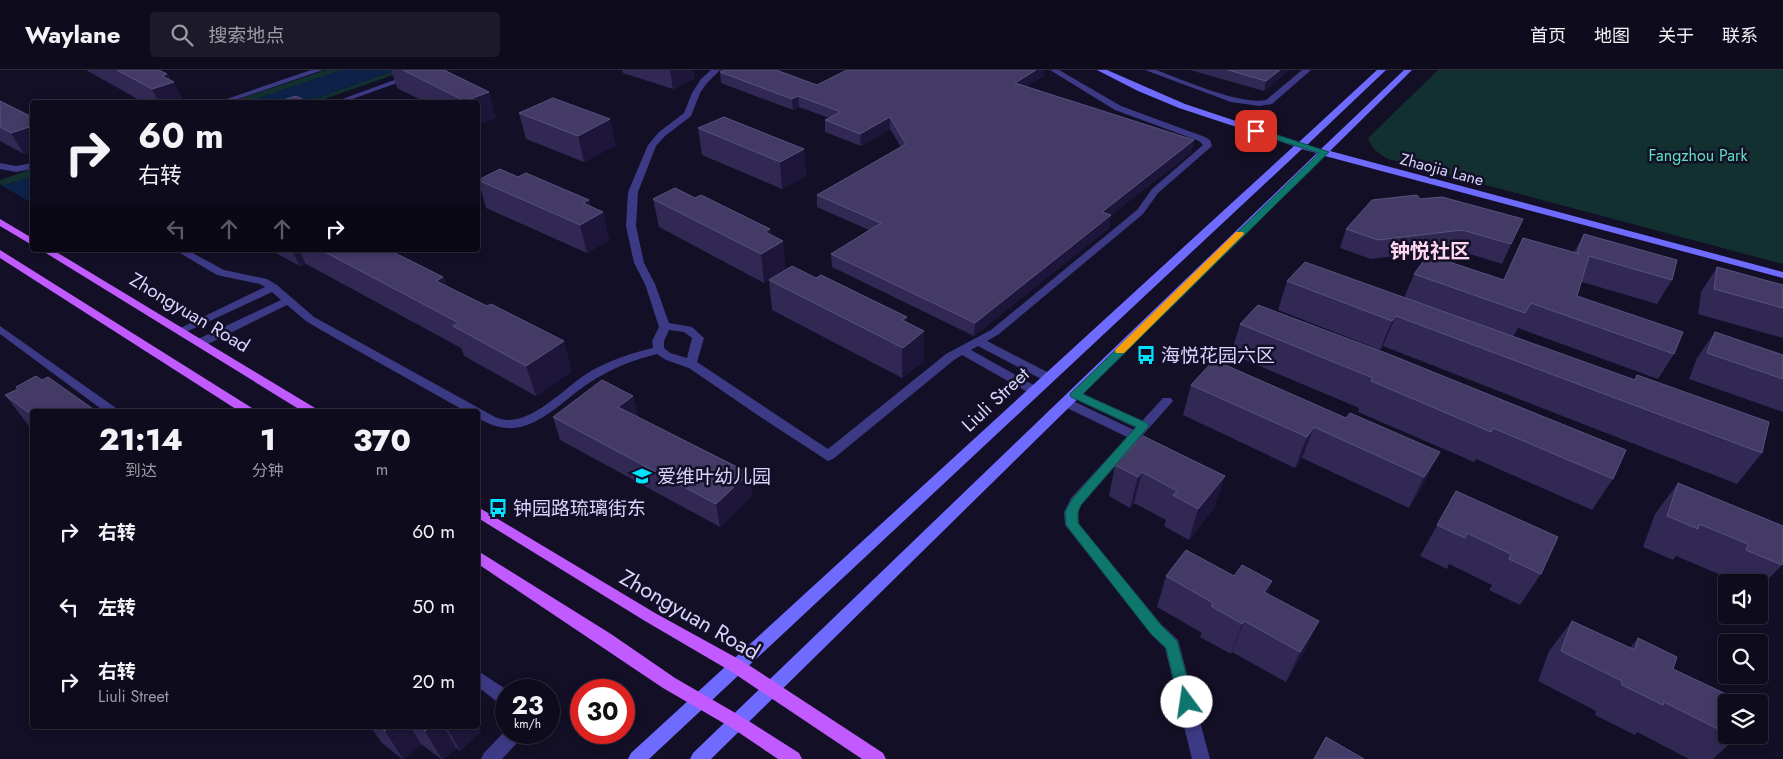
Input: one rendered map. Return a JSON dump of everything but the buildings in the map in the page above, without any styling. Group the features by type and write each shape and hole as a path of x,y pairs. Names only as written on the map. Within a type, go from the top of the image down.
{"main road":[{"name":"Zhaojia Lane","path":"1101,70 1151,93 1191,108 1325,152 1783,275"},
{"name":"Liuli Street","path":"637,759 1382,70"},
{"path":"699,759 1408,70"},
{"path":"0,222 30,241"},
{"name":"Zhongyuan Road","path":"49,252 308,409"},
{"path":"0,254 245,409"},
{"name":"Zhongyuan Road","path":"480,513 650,618 738,667 877,759"},
{"path":"480,558 793,759"}],"street":[{"path":"228,100 319,70"},
{"path":"344,100 429,70"},
{"path":"716,70 704,81 696,93 688,114 662,134 652,145 633,192 631,226 639,263 650,284 665,327 658,345 660,350 666,355 691,364 828,456 950,357 995,332 1140,212 1155,190 1208,146 1207,142 1202,139 1118,108 1054,70"},
{"path":"1149,70 1234,100 1259,104 1268,102 1307,70"},
{"path":"0,166 16,168 30,166"},
{"path":"184,252 221,273 262,281 273,287 310,319 470,409"},
{"path":"180,332 273,287"},
{"path":"200,343 289,300"},
{"path":"665,327 682,328 695,334 698,338 691,364"},
{"path":"0,330 109,409"},
{"path":"978,341 1049,378"},
{"path":"480,414 500,425 512,425 523,422 538,415 585,380 602,370 640,354 660,350"},
{"path":"962,350 1035,391"},
{"path":"1071,399 1140,431"},
{"path":"1167,402 1076,502 1071,512 1072,525 1156,629 1172,645 1201,759"},
{"path":"480,680 495,691"},
{"path":"490,759 505,744"}],"green space":[{"path":"326,70 342,70 253,100 236,100"},
{"path":"396,70 407,70 322,100 311,100"},
{"name":"Fangzhou Park","path":"1438,70 1783,70 1783,264 1388,159 1381,155 1371,145 1368,138"},
{"path":"30,170 30,177 3,186 0,184 0,180"}],"water":[{"path":"342,70 396,70 311,100 253,100"},
{"path":"30,177 30,200 0,211 0,187"}],"pier":[{"path":"3,186 28,201 0,211 0,187"}],"slow traffic":[{"path":"1120,351 1240,234"}],"place":[{"name":"海悦花园六区","path":"1146,355"},
{"name":"爱维叶幼儿园","path":"642,476"},
{"name":"钟园路琉璃街东","path":"498,508"}],"district":[{"name":"钟悦社区","path":"1430,251"}],"route":[{"path":"1187,702 1172,645 1156,629 1072,525 1071,512 1076,502 1143,426 1075,394 1325,152 1256,131"}]}
